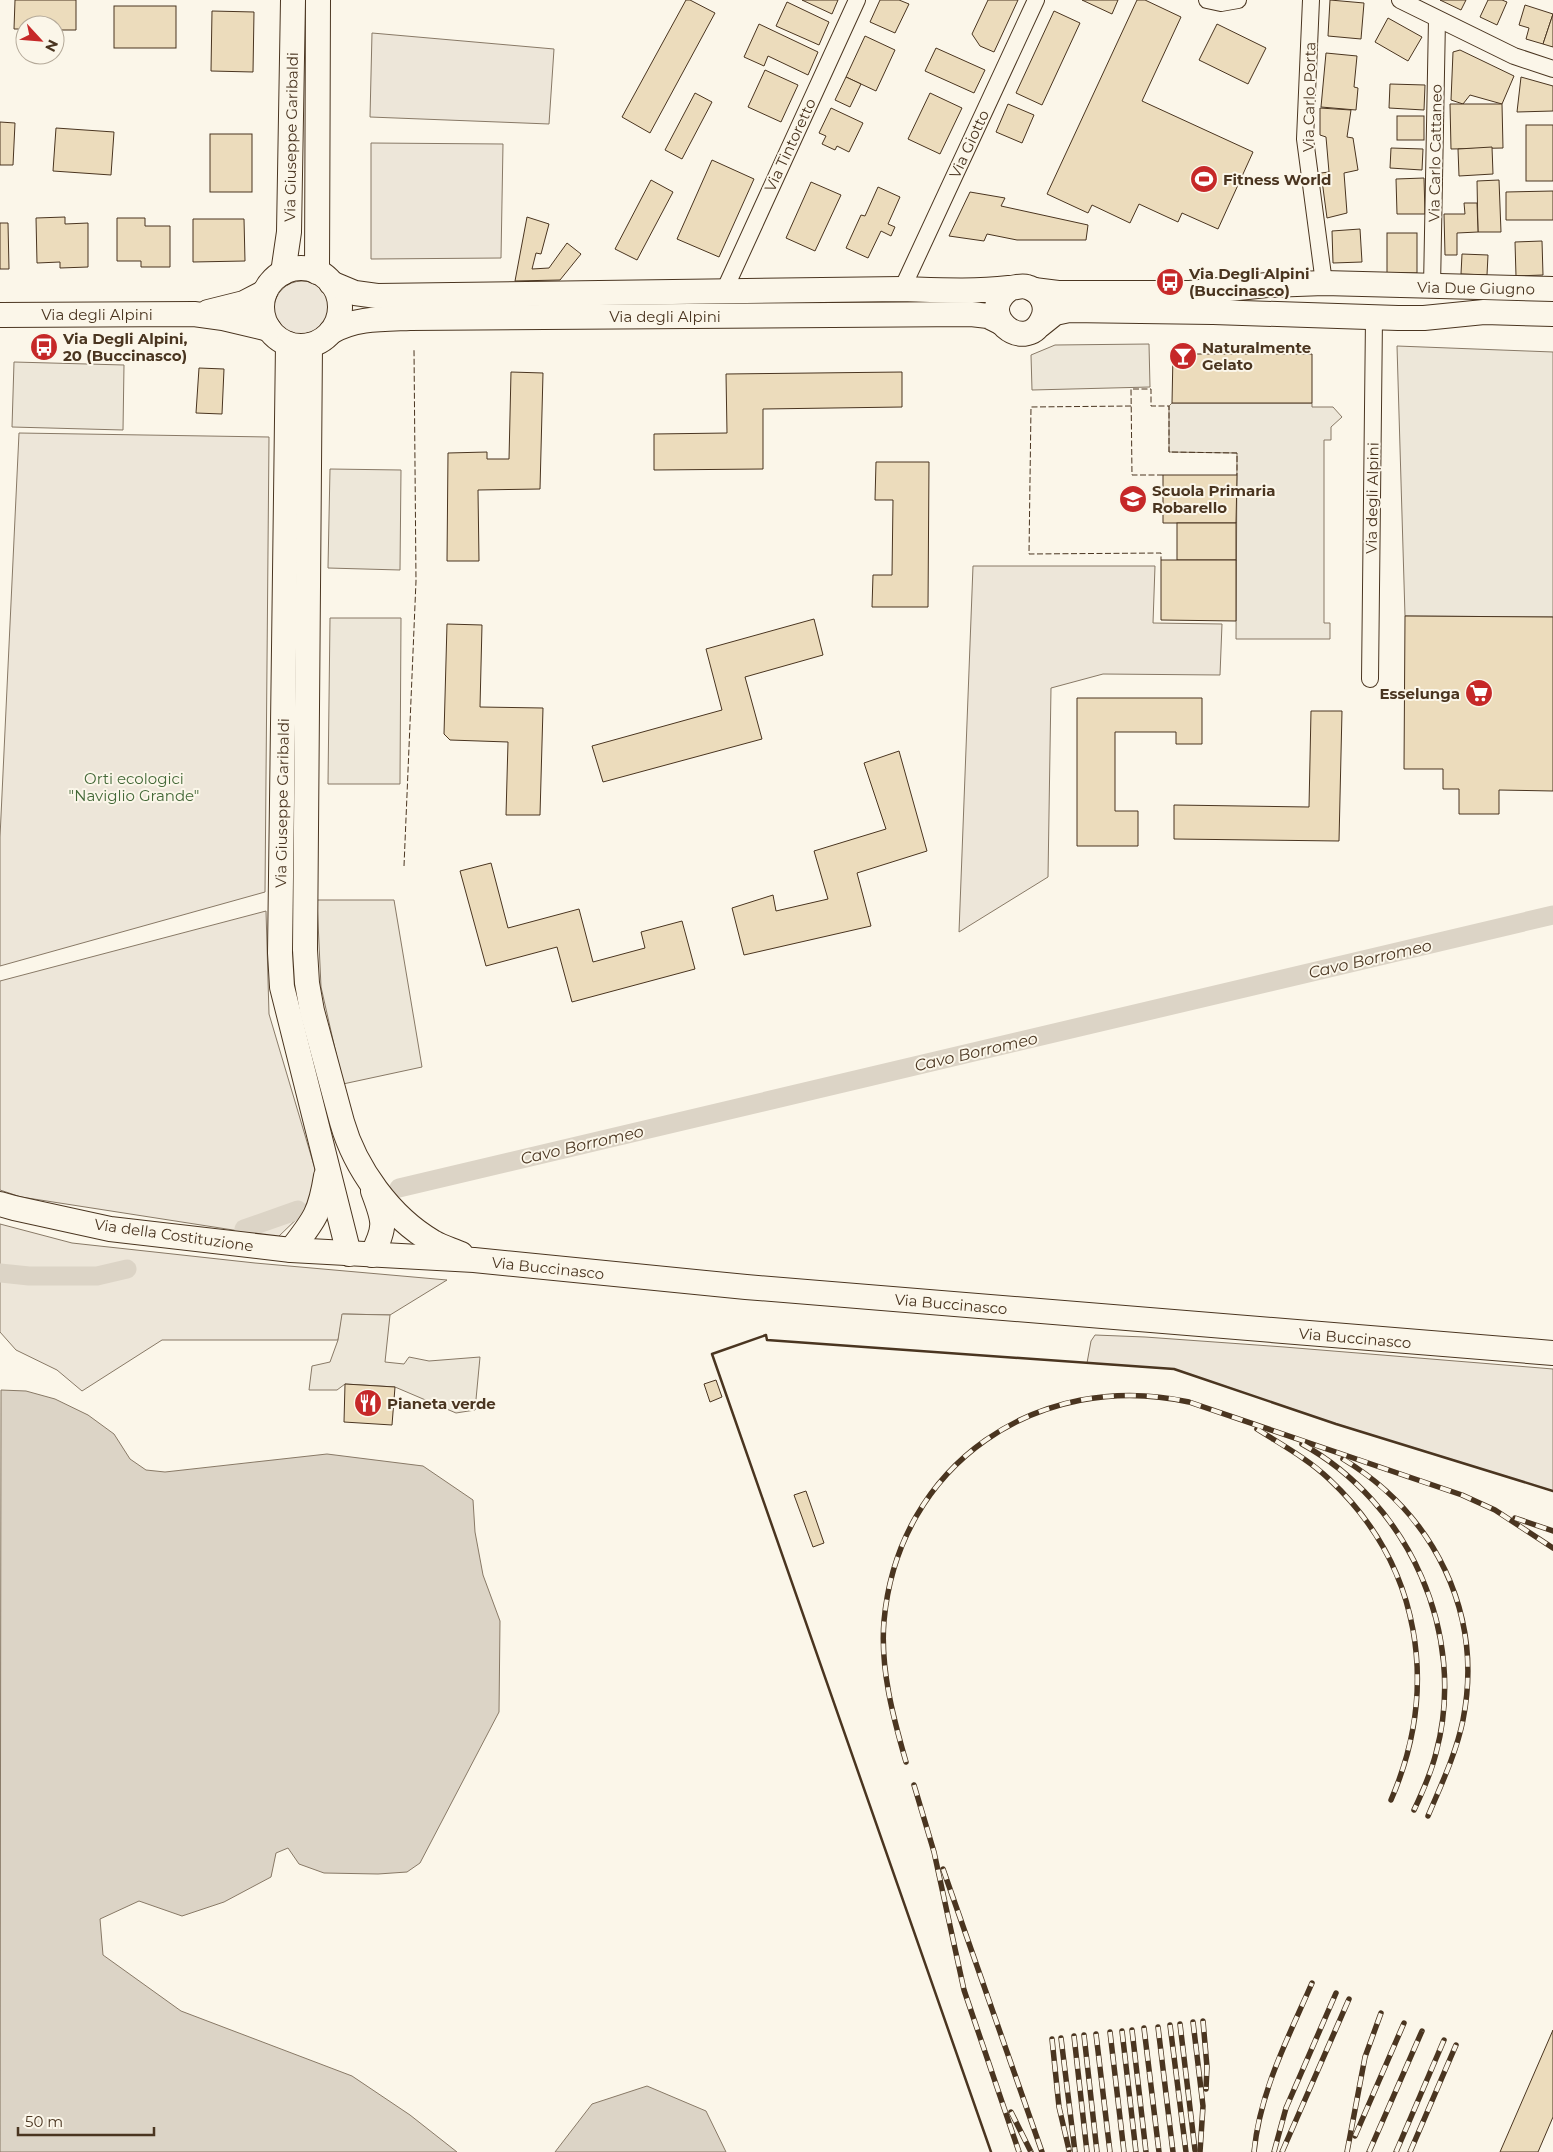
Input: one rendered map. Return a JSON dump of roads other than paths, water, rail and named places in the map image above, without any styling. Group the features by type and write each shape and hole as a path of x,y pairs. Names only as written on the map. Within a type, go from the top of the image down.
{"street":[{"name":"Via Giuseppe Garibaldi","path":"283,273 289,232 293,0"},
{"name":"Via Giuseppe Garibaldi","path":"318,0 324,277"},
{"name":"Via Tintoretto","path":"724,291 856,0"},
{"name":"Via Giotto","path":"902,289 1036,0"},
{"path":"1207,0 1220,3 1238,0"},
{"name":"Via Carlo Porta","path":"1311,0 1305,139 1324,283"},
{"path":"1400,0 1437,20 1514,56 1553,68"},
{"name":"Via Carlo Cattaneo","path":"1432,287 1437,20"},
{"path":"324,277 338,297 337,321 331,332 321,340 299,345 277,338 269,329 262,311 265,292 273,281 283,273 300,268 324,277 355,293 377,296 902,289 1023,289 1058,293 1190,293 1267,285 1324,283"},
{"name":"Via Due Giugno","path":"1324,283 1553,289"},
{"path":"1023,289 1000,299 997,306 1000,322 1011,331 1020,334 1034,330 1054,313 1069,310 1213,312 1374,318"},
{"path":"1023,289 1044,302 1044,318 1040,324"},
{"name":"Via degli Alpini","path":"194,314 235,306 265,292"},
{"name":"Via Due Giugno","path":"1374,318 1424,318 1484,312 1553,314"},
{"name":"Via degli Alpini","path":"0,314 194,314 223,318 269,329"},
{"name":"Via degli Alpini","path":"331,332 343,325 355,322 410,318 971,314 988,316 1000,322"},
{"name":"Via degli Alpini","path":"1370,679 1374,318"},
{"name":"Via Giuseppe Garibaldi","path":"299,345 280,953 282,987 327,1169 361,1254"},
{"name":"Via Giuseppe Garibaldi","path":"299,345 304,950 312,1010 342,1122 348,1142 371,1183"},
{"path":"291,1250 313,1222 319,1211 327,1169"},
{"path":"361,1254 382,1235 384,1221 371,1183"},
{"path":"371,1183 406,1223 433,1242 474,1260"},
{"name":"Via della Costituzione","path":"0,1204 110,1229 291,1250 361,1254"},
{"name":"Via Buccinasco","path":"361,1254 474,1260 746,1287 1553,1353"}],"waterway":[{"name":"Cavo Borromeo","path":"399,1188 1553,915"},
{"name":"Cavo Borromeo","path":"244,1229 298,1210"},
{"name":"Cavo Borromeo","path":"0,1273 29,1276 97,1276 127,1269"}],"railway":[{"path":"906,1762 892,1710 884,1657 884,1621 895,1565 916,1516 947,1474 986,1440 1030,1415 1080,1400 1133,1395 1189,1402 1462,1495 1495,1510 1553,1548"},
{"path":"1257,1429 1295,1452 1321,1472 1360,1513 1384,1550 1402,1589 1413,1629 1417,1671 1415,1714 1406,1757 1391,1800"},
{"path":"1302,1444 1340,1469 1373,1500 1400,1536 1421,1576 1436,1618 1444,1663 1444,1708 1434,1760 1414,1810"},
{"path":"1343,1459 1375,1482 1403,1508 1426,1538 1445,1570 1458,1605 1466,1642 1468,1680 1463,1720 1452,1757 1428,1816"},
{"path":"1515,1518 1553,1531"},
{"path":"914,1785 934,1852 964,1990 1019,2152"},
{"path":"943,1869 1042,2152"},
{"path":"1254,2152 1262,2108 1276,2065 1312,1983"},
{"path":"1274,2152 1286,2108 1336,1993"},
{"path":"1282,2152 1349,1999"},
{"path":"1347,2152 1365,2057 1381,2013"},
{"path":"1203,2021 1207,2067 1206,2089"},
{"path":"1193,2022 1203,2106 1200,2152"},
{"path":"1355,2136 1404,2023"},
{"path":"1180,2024 1195,2150"},
{"path":"1170,2025 1186,2152"},
{"path":"1158,2027 1173,2152"},
{"path":"1144,2028 1159,2152"},
{"path":"1132,2030 1146,2152"},
{"path":"1122,2031 1136,2152"},
{"path":"1369,2152 1422,2031"},
{"path":"1110,2032 1124,2152"},
{"path":"1096,2034 1110,2152"},
{"path":"1084,2035 1097,2152"},
{"path":"1074,2036 1087,2152"},
{"path":"1061,2038 1075,2152"},
{"path":"1052,2039 1059,2107 1069,2150"},
{"path":"1396,2152 1444,2040"},
{"path":"1410,2152 1456,2045"},
{"path":"1011,2112 1031,2152"}],"place":[{"name":"Fitness World","path":"1204,179"},
{"name":"Via Degli Alpini (Buccinasco)","path":"1170,282"},
{"name":"Via Degli Alpini, 20 (Buccinasco)","path":"44,347"},
{"name":"Naturalmente Gelato","path":"1183,356"},
{"name":"Scuola Primaria Robarello","path":"1133,499"},
{"name":"Esselunga","path":"1479,693"},
{"name":"Pianeta verde","path":"368,1403"}],"park label":[{"name":"Orti ecologici \"Naviglio Grande\"","path":"134,786"}]}
